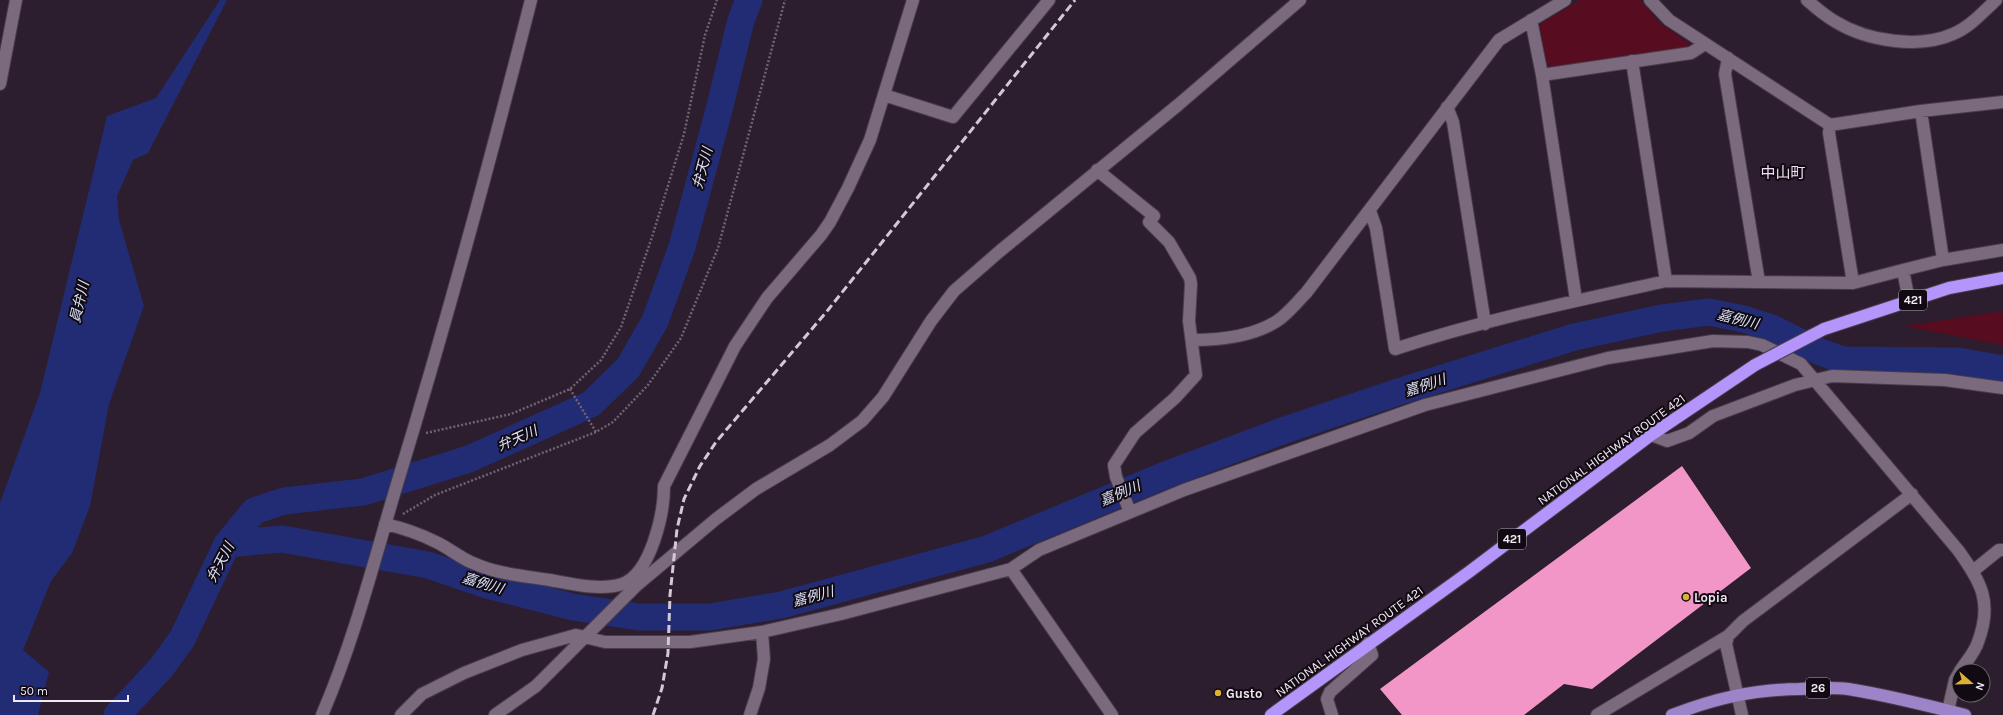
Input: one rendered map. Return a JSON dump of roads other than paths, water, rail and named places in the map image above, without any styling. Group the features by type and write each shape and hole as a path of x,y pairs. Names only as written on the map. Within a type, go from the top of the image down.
{"highway":[{"name":"NATIONAL HIGHWAY ROUTE 421","path":"1271,715 1368,643 1469,572 1651,435 1754,365 1824,329 1949,288 2003,278"}],"main road":[{"name":"26","path":"1672,715 1704,703 1738,694 1773,690 1825,688 1847,689 1876,694 1947,713 1964,715"}],"street":[{"path":"0,84 16,0"},
{"path":"322,715 333,690 365,593 412,436 508,90 531,0"},
{"path":"495,715 536,686 620,602 634,583 656,538 664,501 664,486 735,346 767,298 830,222 870,140 913,0"},
{"path":"385,524 404,528 437,542 472,563 499,572 592,586 634,583 756,489 830,445 862,421 883,396 954,291 1097,170 1178,105 1300,0"},
{"path":"1192,340 1210,340 1250,333 1277,321 1306,293 1370,211 1498,40 1565,0"},
{"path":"1650,0 1669,20 1830,125 1921,111 2003,102"},
{"path":"1806,0 1836,23 1886,40 1911,42 1936,41 1955,34 1971,23 1996,0"},
{"path":"884,95 953,117 1047,1"},
{"path":"1531,20 1542,75 1576,300"},
{"path":"1542,75 1691,52 1705,44"},
{"path":"1728,58 1725,74 1759,282"},
{"path":"1632,61 1666,281"},
{"path":"1447,107 1453,122 1485,324"},
{"path":"1921,111 1943,260"},
{"path":"1830,125 1829,133 1853,283"},
{"path":"1097,170 1154,216 1149,222 1169,242 1185,268 1191,284 1189,321 1196,375 1175,398 1135,433 1114,465 1116,477 1129,509"},
{"path":"1370,211 1376,228 1395,349 1576,300 1666,281 1853,283 1943,260 2003,250"},
{"path":"1903,270 1909,301"},
{"path":"402,715 422,694 464,673 522,650 576,635 605,642 690,642 762,632 841,614 1011,569 1039,550 1129,509 1424,405 1608,358 1713,341 1748,342 1762,345 1802,364 1975,569 1983,590 1985,616 1978,643 1966,663"},
{"path":"1651,435 1667,441 1689,433 1714,416 1815,379 1832,376 1945,380 2003,388"},
{"path":"1597,715 1728,636 1743,621 1912,494"},
{"path":"1975,569 2001,550"},
{"path":"1011,569 1112,715"},
{"path":"750,715 759,688 764,659 762,632"},
{"path":"1728,636 1726,644 1742,715"},
{"path":"1332,715 1327,699 1330,692 1372,655 1368,643"},
{"path":"1947,713 1951,696"}],"water":[{"name":"員弁川","path":"220,0 227,0 148,153 133,160 117,196 119,220 144,306 109,404 90,506 72,553 51,581 23,650 49,672 38,715 0,715 0,503 40,393 107,116 156,98"}],"waterway":[{"name":"弁天川","path":"117,715 161,668 182,639 227,544 254,511 284,501 363,492 469,459 591,404 628,368 655,321 682,247 719,110 741,20 749,0"},
{"name":"嘉例川","path":"227,544 282,539 428,565 487,585 573,607 639,617 710,617 781,605 987,549 1163,476 1285,430 1398,392 1574,337 1662,318 1709,312 1744,319 1772,328 1820,352 1843,360 1958,361 2003,369"}],"railway":[{"path":"653,715 662,688 668,653 670,595 677,529 684,499 700,466 716,442 828,310 1075,0"}],"place":[{"name":"Lopia","path":"1686,597"},
{"name":"Gusto","path":"1218,693"}],"district":[{"name":"中山町","path":"1783,173"}]}
